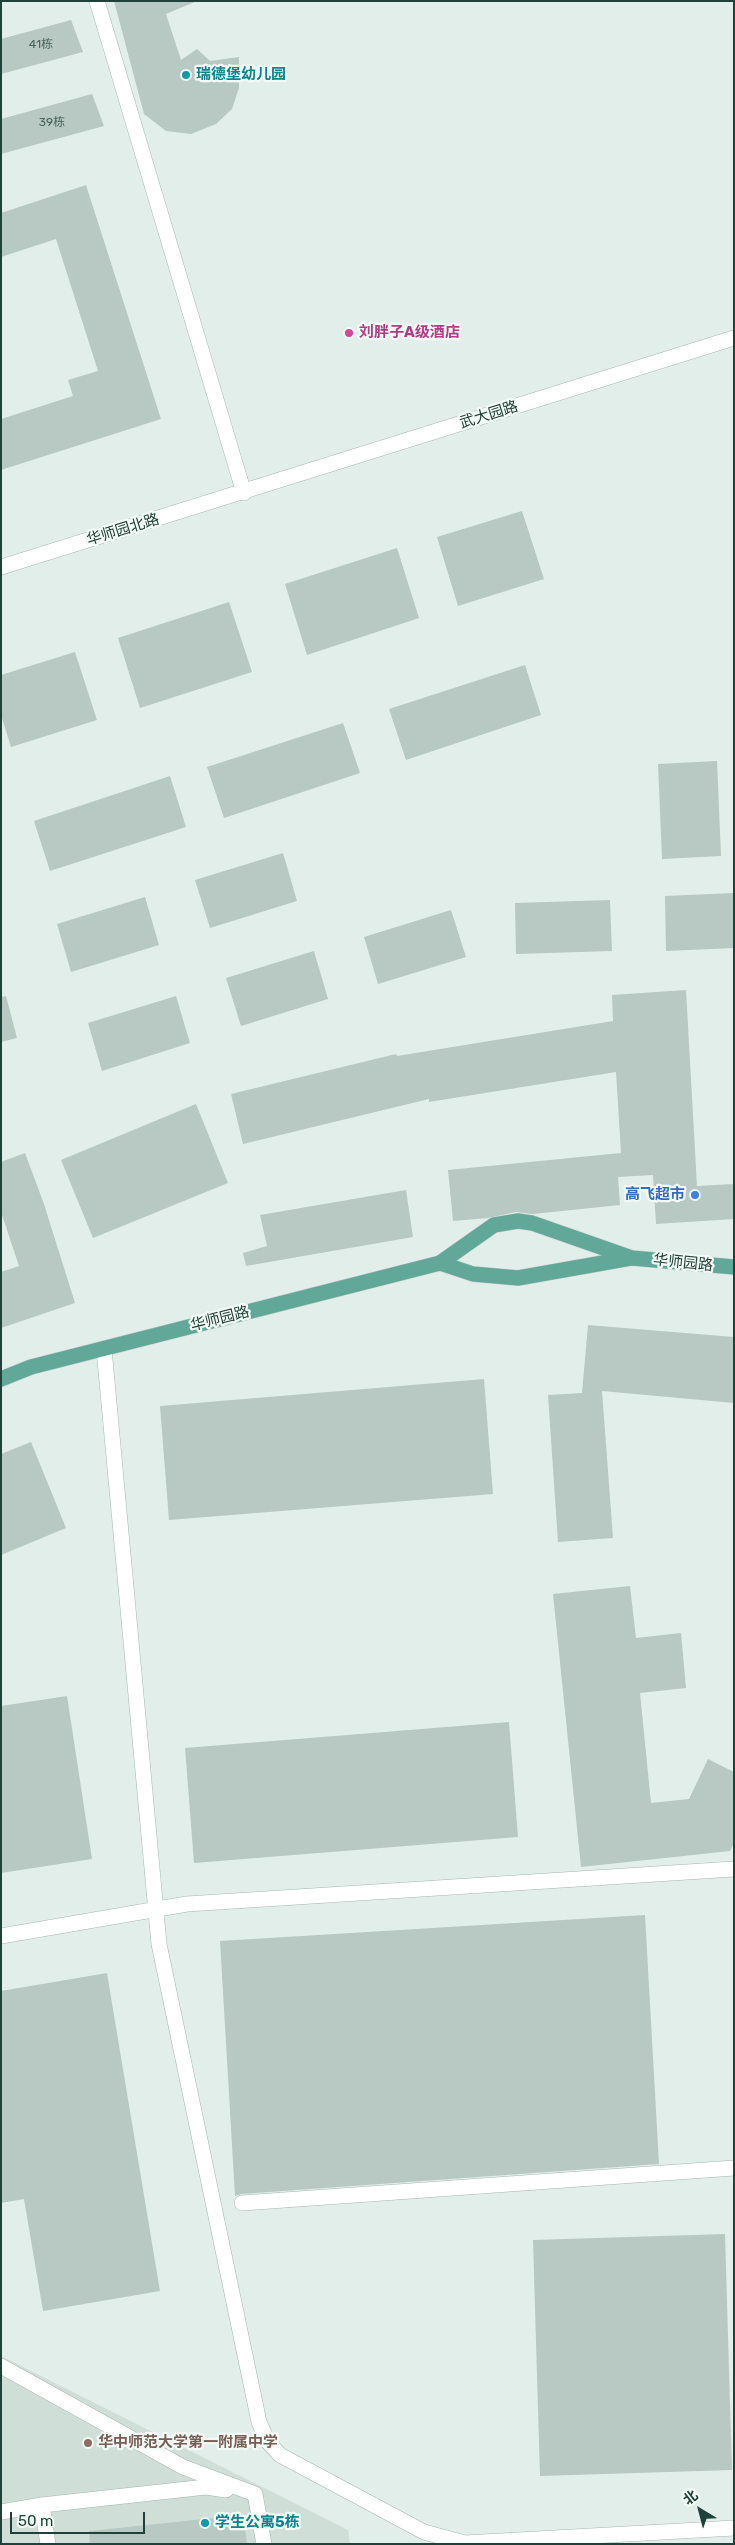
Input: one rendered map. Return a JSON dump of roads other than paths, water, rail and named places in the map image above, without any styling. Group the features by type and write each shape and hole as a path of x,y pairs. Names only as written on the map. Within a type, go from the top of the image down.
{"main road":[{"path":"440,1263 494,1225 518,1221 532,1223 632,1258"},
{"path":"440,1263 473,1274 518,1278 632,1258"},
{"name":"华师园路","path":"632,1258 734,1267"},
{"name":"华师园路","path":"1,1379 31,1367 440,1263"}],"street":[{"path":"97,1 244,493"},
{"name":"武大园路","path":"244,493 734,338"},
{"name":"华师园北路","path":"1,567 244,493"},
{"path":"104,1349 154,1910 159,1944 259,2422 268,2442 280,2455 424,2532 465,2543 734,2528"},
{"path":"1,1936 187,1904 734,1869"},
{"path":"242,2203 734,2168"},
{"path":"1,2366 183,2467 255,2494"},
{"path":"1,2512 42,2505 206,2487 255,2494"},
{"path":"255,2494 264,2544"},
{"path":"42,2505 48,2544"}],"place":[{"name":"瑞德堡幼儿园","path":"186,75"},
{"name":"刘胖子A级酒店","path":"349,333"},
{"name":"高飞超市","path":"695,1195"},
{"name":"华中师范大学第一附属中学","path":"88,2443"},
{"name":"学生公寓5栋","path":"205,2523"}]}
